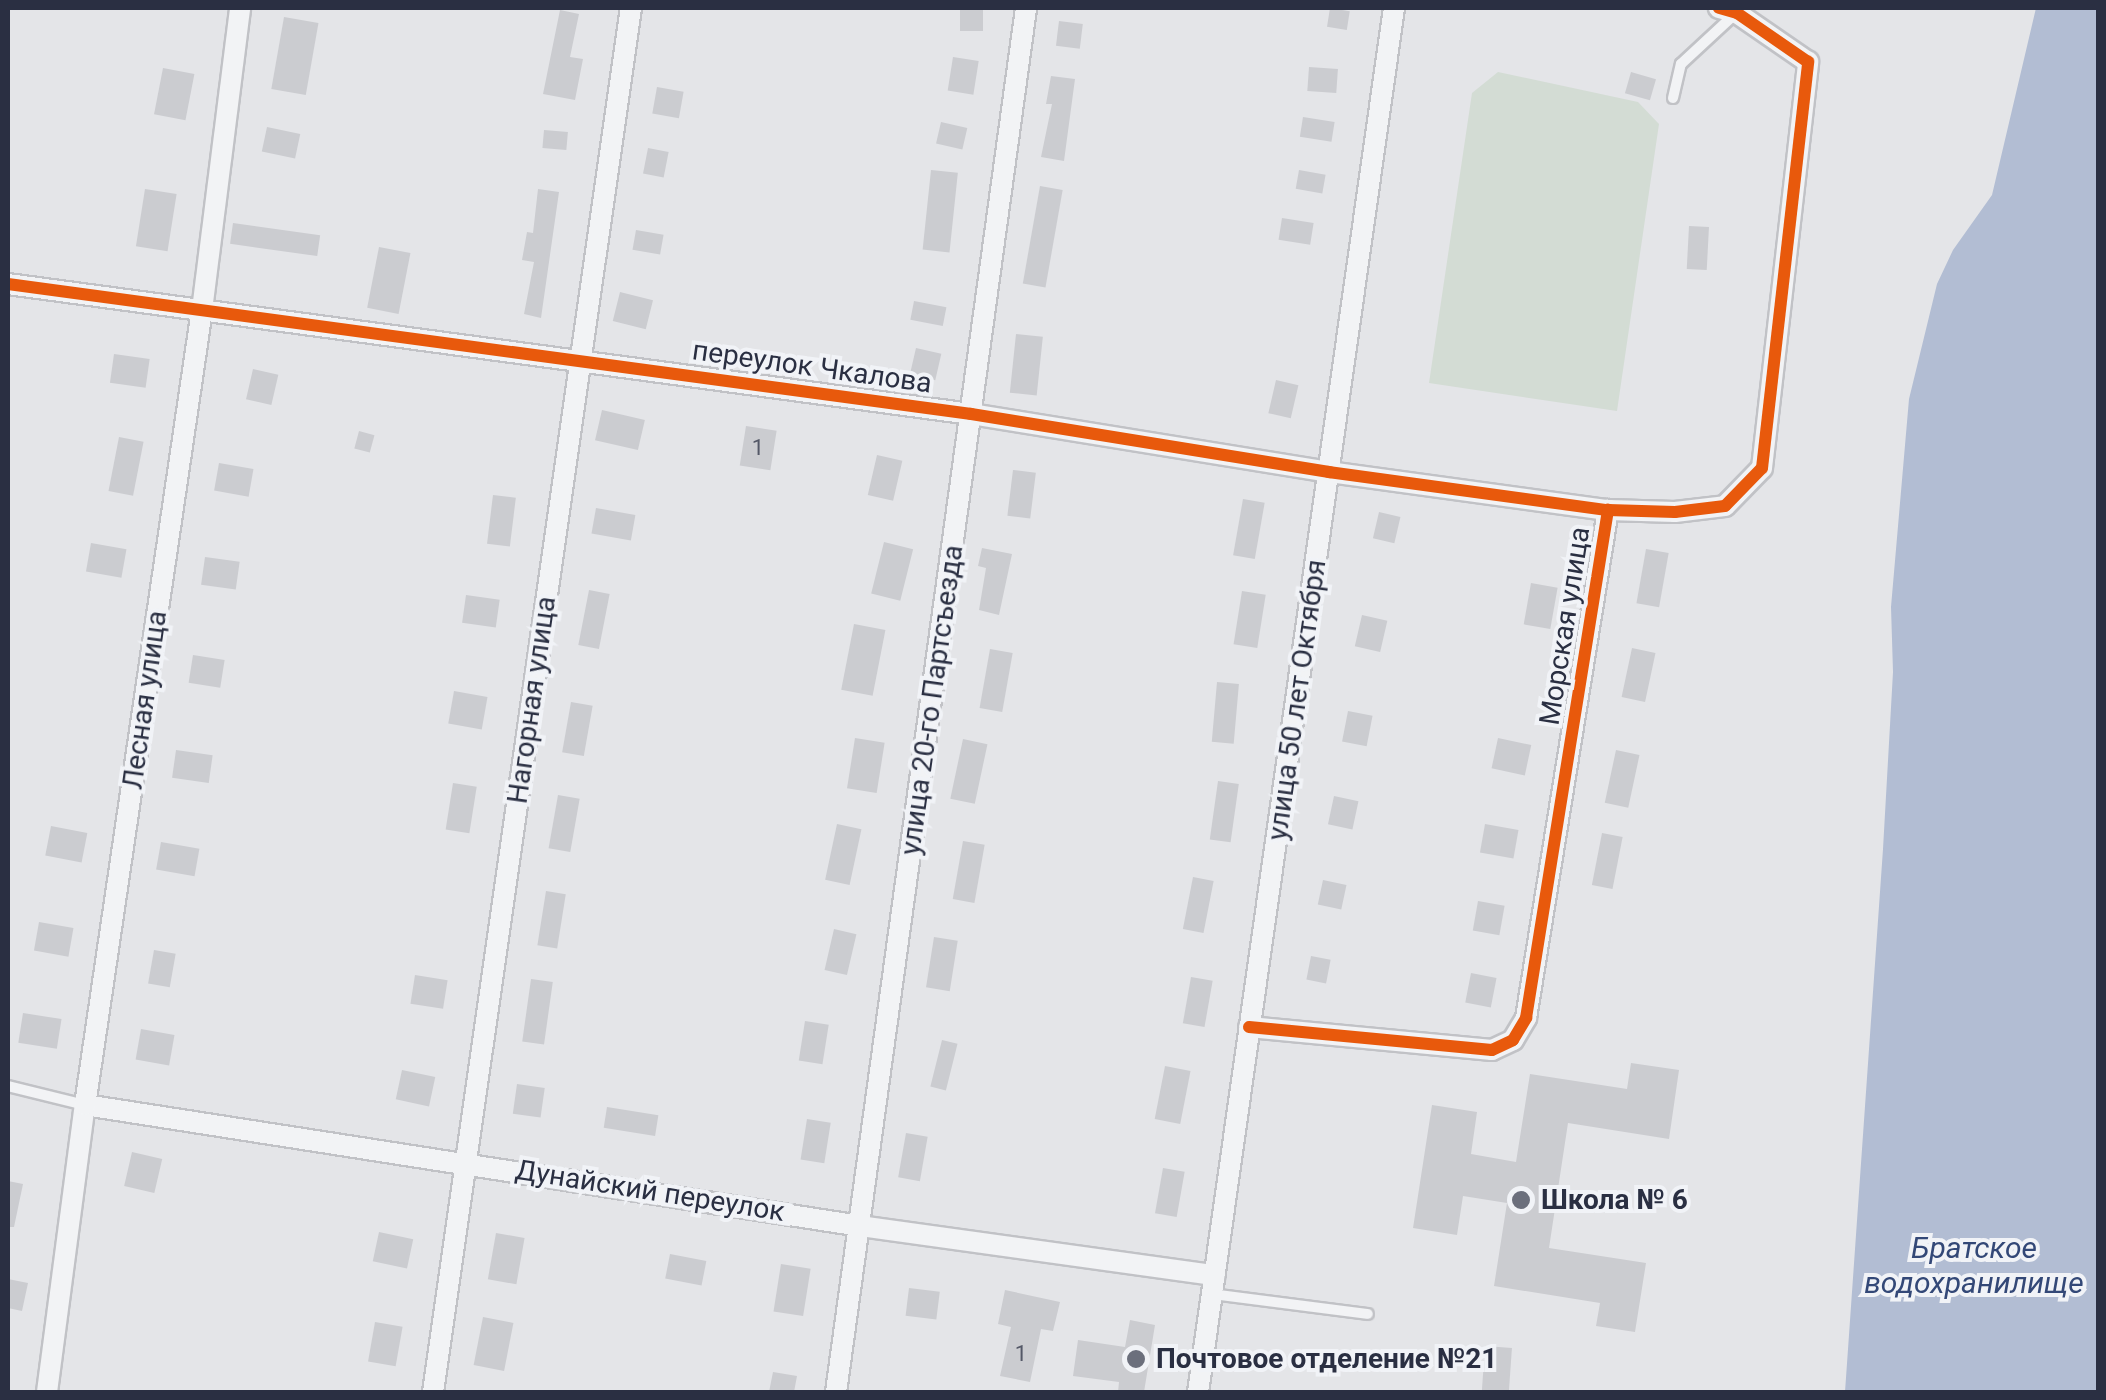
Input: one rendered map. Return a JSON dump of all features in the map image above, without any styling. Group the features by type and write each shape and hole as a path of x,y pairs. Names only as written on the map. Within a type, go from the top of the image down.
{"street":[{"name":"Лесная улица","path":"47,1392 85,1105 202,310 240,8"},
{"name":"Нагорная улица","path":"434,1392 464,1161 632,8"},
{"name":"улица 20-го Партсъезда","path":"836,1392 1026,8"},
{"name":"улица 50 лет Октября","path":"1198,1392 1394,8"},
{"name":"Морская улица","path":"1249,1027 1492,1050 1513,1040 1526,1018 1608,510 1675,512 1726,506 1762,468 1808,62 1728,10"},
{"name":"переулок Чкалова","path":"8,284 971,414 1330,472 1608,510"},
{"name":"Дунайский переулок","path":"85,1105 464,1161 1213,1284"}],"lane":[{"path":"1673,98 1681,64 1728,10"},
{"path":"8,1086 85,1105"},
{"path":"1213,1284 1368,1314"}],"shaded area":[{"path":"1498,72 1638,102 1659,124 1617,411 1429,383 1472,93"}],"water":[{"name":"Братское водохранилище","path":"2036,8 2098,8 2098,1392 1845,1392 1883,849 1893,672 1891,607 1909,399 1937,284 1953,250 1992,195"}],"building":[{"path":"960,8 983,8 983,31 960,31"},
{"path":"1330,8 1350,11 1347,30 1327,27"},
{"path":"560,10 579,14 570,57 583,59 575,100 543,94"},
{"path":"284,17 318,23 306,95 271,89"},
{"path":"1059,21 1083,24 1080,49 1056,46"},
{"path":"953,57 979,61 973,95 948,91"},
{"path":"1309,67 1338,69 1336,93 1307,91"},
{"path":"163,68 194,74 185,120 154,114"},
{"path":"1631,72 1656,79 1650,100 1625,93"},
{"path":"1051,76 1075,79 1064,161 1041,157 1052,104 1046,104"},
{"path":"657,87 684,92 679,118 652,114"},
{"path":"1303,117 1335,122 1331,142 1300,137"},
{"path":"941,122 967,128 962,150 936,143"},
{"path":"267,127 300,134 295,159 262,151"},
{"path":"544,130 568,132 566,150 542,148"},
{"path":"648,148 669,152 664,178 643,174"},
{"path":"931,170 958,173 949,252 923,250"},
{"path":"1299,170 1326,175 1322,193 1296,189"},
{"path":"1040,186 1063,190 1045,287 1023,283"},
{"path":"145,189 177,194 168,251 136,246"},
{"path":"538,189 559,192 541,318 524,314 534,262 522,260 527,232 533,233"},
{"path":"1282,218 1314,223 1310,245 1279,240"},
{"path":"233,223 320,235 317,256 230,244"},
{"path":"1689,226 1709,227 1707,270 1687,269"},
{"path":"636,230 664,235 660,255 633,250"},
{"path":"379,247 410,253 399,314 367,308"},
{"path":"620,292 653,300 646,329 613,321"},
{"path":"914,301 946,307 943,326 910,320"},
{"path":"1016,334 1043,337 1037,395 1010,393"},
{"path":"916,348 941,354 935,380 910,374"},
{"path":"114,354 150,359 146,388 110,383"},
{"path":"253,369 278,375 271,405 246,399"},
{"path":"1276,380 1298,385 1291,418 1268,413"},
{"path":"602,410 645,420 638,450 595,440"},
{"path":"746,426 777,431 770,470 740,466"},
{"path":"359,431 374,435 370,453 354,448"},
{"path":"119,437 144,442 133,496 109,491"},
{"path":"877,455 902,461 893,501 868,495"},
{"path":"219,463 253,469 249,497 214,491"},
{"path":"1013,470 1036,473 1030,518 1007,516"},
{"path":"493,495 516,498 510,546 487,544"},
{"path":"1243,499 1265,503 1255,559 1233,555"},
{"path":"596,508 635,515 631,541 591,534"},
{"path":"1379,512 1400,517 1394,543 1373,538"},
{"path":"884,542 913,549 900,601 871,593"},
{"path":"91,543 126,549 121,578 86,572"},
{"path":"982,548 1012,554 999,615 979,610 986,568 978,566"},
{"path":"1646,549 1669,553 1659,607 1636,603"},
{"path":"205,557 240,562 236,590 201,585"},
{"path":"1531,583 1558,588 1550,629 1524,624"},
{"path":"589,590 610,594 599,649 578,645"},
{"path":"1242,591 1266,595 1257,648 1234,644"},
{"path":"466,595 500,600 496,627 462,623"},
{"path":"1362,615 1387,621 1380,652 1355,646"},
{"path":"854,624 885,630 873,696 841,690"},
{"path":"1632,648 1655,653 1645,702 1622,697"},
{"path":"990,649 1013,653 1002,712 980,708"},
{"path":"193,655 225,660 220,688 189,683"},
{"path":"1217,682 1239,684 1234,744 1212,742"},
{"path":"454,691 487,697 482,729 448,723"},
{"path":"571,702 593,706 584,756 562,752"},
{"path":"1348,711 1373,716 1367,746 1342,741"},
{"path":"855,738 885,743 877,793 847,788"},
{"path":"1498,738 1531,745 1525,775 1492,768"},
{"path":"963,739 987,744 975,804 950,799"},
{"path":"176,750 213,755 209,783 172,778"},
{"path":"1616,750 1639,755 1628,808 1605,803"},
{"path":"1218,781 1239,784 1231,842 1210,839"},
{"path":"453,783 477,787 469,833 446,829"},
{"path":"558,795 580,799 570,852 549,848"},
{"path":"1334,796 1358,801 1352,830 1328,824"},
{"path":"837,824 861,829 850,885 825,880"},
{"path":"1485,824 1518,830 1513,858 1480,853"},
{"path":"51,826 87,833 82,863 45,855"},
{"path":"1602,833 1623,837 1613,889 1592,885"},
{"path":"963,841 985,845 974,903 953,899"},
{"path":"161,842 199,849 195,876 156,870"},
{"path":"1193,877 1214,881 1204,933 1183,929"},
{"path":"1323,880 1346,885 1341,909 1318,904"},
{"path":"546,891 566,894 557,948 537,945"},
{"path":"1478,901 1505,906 1499,935 1473,931"},
{"path":"39,922 73,928 68,957 34,951"},
{"path":"834,929 856,934 847,975 825,970"},
{"path":"934,937 958,941 950,991 926,987"},
{"path":"154,950 176,954 170,987 148,983"},
{"path":"1311,956 1331,960 1326,983 1306,980"},
{"path":"1471,973 1497,978 1491,1007 1465,1002"},
{"path":"415,975 448,980 443,1009 410,1004"},
{"path":"1191,977 1213,981 1205,1027 1183,1023"},
{"path":"531,979 553,982 544,1044 522,1041"},
{"path":"23,1013 62,1019 57,1049 18,1043"},
{"path":"805,1021 829,1025 822,1064 799,1061"},
{"path":"141,1029 174,1035 169,1065 136,1060"},
{"path":"942,1040 958,1044 946,1090 930,1087"},
{"name":"Школа № 6","path":"1631,1063 1679,1070 1669,1139 1568,1123 1549,1248 1646,1263 1635,1332 1596,1326 1600,1303 1494,1286 1507,1203 1463,1196 1457,1235 1413,1228 1432,1105 1477,1112 1471,1154 1516,1162 1530,1074 1627,1089"},
{"path":"1165,1066 1191,1071 1180,1124 1155,1119"},
{"path":"402,1070 435,1077 429,1106 396,1099"},
{"path":"517,1084 545,1088 541,1118 513,1114"},
{"path":"607,1107 658,1115 655,1136 604,1128"},
{"path":"807,1119 831,1123 824,1163 801,1159"},
{"path":"906,1133 928,1137 920,1181 898,1177"},
{"path":"132,1152 162,1159 154,1193 124,1186"},
{"path":"1163,1168 1185,1172 1177,1217 1155,1213"},
{"path":"8,1181 23,1184 14,1227 8,1227"},
{"path":"379,1232 413,1239 407,1269 373,1261"},
{"path":"496,1233 525,1238 516,1284 488,1279"},
{"path":"670,1254 706,1261 702,1286 665,1279"},
{"path":"781,1264 811,1269 803,1316 773,1311"},
{"path":"8,1279 28,1283 22,1311 8,1308"},
{"path":"909,1288 940,1292 936,1320 906,1316"},
{"path":"1005,1290 1060,1302 1053,1331 1041,1329 1030,1382 1000,1376 1011,1327 998,1324"},
{"path":"483,1317 513,1323 504,1371 474,1365"},
{"path":"1130,1320 1155,1325 1144,1392 1118,1392 1119,1382 1073,1376 1078,1340 1125,1347"},
{"path":"375,1322 403,1327 396,1366 368,1361"},
{"path":"1485,1346 1512,1348 1509,1392 1482,1392"},
{"path":"773,1372 797,1376 794,1392 769,1392"}],"cycle path":[{"path":"1249,1027 1492,1050 1513,1040 1526,1018 1608,510 1675,512 1725,506 1762,468 1808,62 1737,13 1719,8"},
{"path":"8,284 971,414 1329,472 1608,510"}],"place":[{"name":"Школа № 6","path":"1521,1200"},
{"name":"Почтовое отделение №21","path":"1136,1359"}]}
